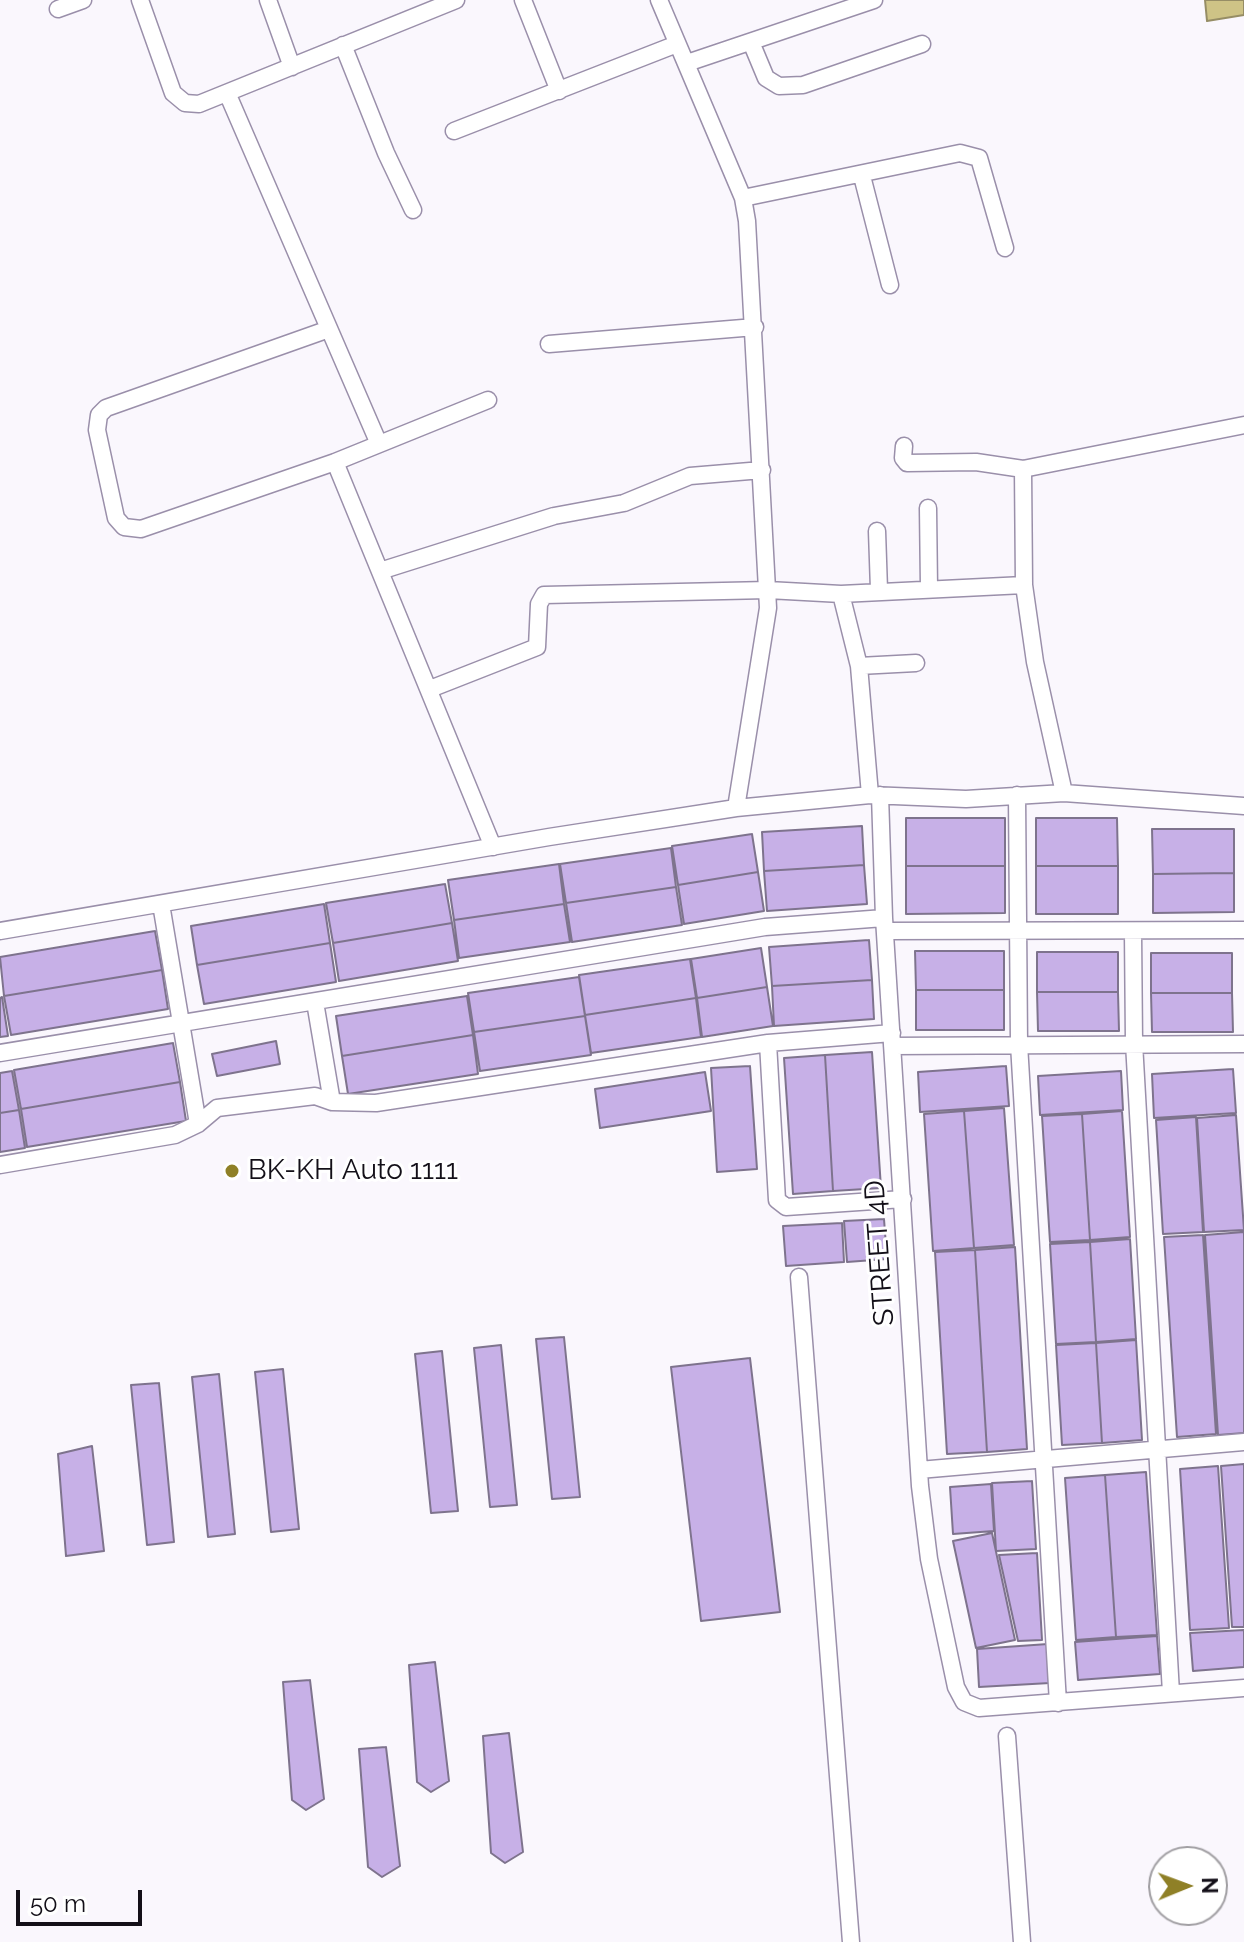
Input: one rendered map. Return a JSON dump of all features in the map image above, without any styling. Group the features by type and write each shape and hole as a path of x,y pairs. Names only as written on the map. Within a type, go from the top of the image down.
{"street":[{"path":"58,9 83,0"},
{"path":"140,0 173,93 185,103 199,104 228,95 456,0"},
{"path":"268,0 292,67"},
{"path":"523,0 559,91"},
{"path":"659,0 743,198 755,327 768,590 764,647 749,711 736,808"},
{"path":"687,63 874,0"},
{"path":"751,42 766,78 779,86 803,85 922,44"},
{"path":"454,131 677,44"},
{"path":"343,45 386,153 413,210"},
{"path":"228,95 379,444"},
{"path":"743,198 862,176 960,153 979,158 1005,248"},
{"path":"862,176 890,285"},
{"path":"549,344 755,327"},
{"path":"329,329 106,408 99,415 97,430 116,518 124,527 141,529 335,462 488,400"},
{"path":"904,446 903,458 907,463 976,462 1023,469 1244,425"},
{"path":"335,462 493,847"},
{"path":"1023,469 1024,585 1035,662 1064,793"},
{"path":"380,571 554,516 624,503 690,476 762,470"},
{"path":"928,508 929,588"},
{"path":"877,531 879,590"},
{"path":"430,689 537,647 539,604 544,595 768,590 841,594 1024,585"},
{"name":"STREET 4D","path":"841,594 859,666 875,795 919,1470 929,1559 956,1687 964,1702 979,1708 1058,1703"},
{"path":"859,666 916,663"},
{"path":"0,931 736,808 875,795 966,799 1064,793 1244,806"},
{"path":"1017,795 1019,1044 1058,1703 1244,1688"},
{"path":"161,904 198,1124"},
{"path":"0,1053 765,927 885,925 1017,932 1244,930"},
{"path":"1133,932 1134,1043 1171,1693"},
{"path":"315,1002 332,1102"},
{"path":"0,1165 175,1135 198,1124 217,1108 315,1096 332,1102 376,1103 768,1043 892,1040 1019,1044 1244,1044"},
{"path":"768,1043 777,1200 786,1207 903,1199"},
{"path":"799,1277 851,1942"},
{"path":"919,1470 1244,1442"},
{"path":"1007,1736 1022,1942"}],"shaded area":[{"path":"1205,0 1244,0 1244,15 1207,21"}],"building":[{"path":"906,818 1005,818 1005,866 906,866"},
{"path":"1036,818 1117,818 1118,866 1036,866"},
{"path":"862,826 864,865 764,871 762,832"},
{"path":"1152,829 1234,829 1234,873 1153,874"},
{"path":"752,834 758,872 678,885 672,846"},
{"path":"671,848 676,887 566,903 560,864"},
{"path":"559,864 564,904 454,920 448,880"},
{"path":"864,865 867,904 767,911 764,871"},
{"path":"906,866 1005,866 1005,913 906,914"},
{"path":"1036,866 1118,866 1118,914 1036,914"},
{"path":"758,872 764,911 684,924 678,885"},
{"path":"1234,873 1234,912 1153,913 1153,874"},
{"path":"445,884 452,923 333,943 326,903"},
{"path":"676,887 682,925 572,942 566,903"},
{"path":"324,904 330,943 197,965 191,926"},
{"path":"564,904 570,942 459,958 454,920"},
{"path":"452,923 458,961 339,981 333,943"},
{"path":"155,931 162,970 4,996 0,957"},
{"path":"869,940 872,980 772,986 769,947"},
{"path":"330,943 336,982 204,1004 197,965"},
{"path":"761,948 767,987 697,998 691,959"},
{"path":"915,951 1004,951 1004,990 916,990"},
{"path":"1037,952 1118,952 1118,992 1037,992"},
{"path":"1151,953 1232,953 1232,993 1151,993"},
{"path":"690,959 696,998 585,1015 579,975"},
{"path":"162,970 168,1009 11,1035 4,996"},
{"path":"579,977 585,1016 474,1032 468,993"},
{"path":"872,980 874,1019 774,1026 772,986"},
{"path":"767,987 773,1026 702,1037 697,998"},
{"path":"916,990 1004,990 1004,1030 916,1030"},
{"path":"1037,992 1118,992 1119,1031 1038,1031"},
{"path":"1151,993 1232,993 1233,1032 1152,1032"},
{"path":"467,996 473,1035 342,1056 336,1016"},
{"path":"0,998 8,1036 0,1037"},
{"path":"696,998 701,1037 591,1053 585,1015"},
{"path":"585,1016 591,1055 480,1071 474,1032"},
{"path":"473,1035 478,1074 348,1094 342,1056"},
{"path":"276,1041 280,1064 217,1076 212,1054"},
{"path":"173,1043 180,1082 21,1109 14,1070"},
{"path":"872,1052 881,1188 833,1191 825,1055"},
{"path":"825,1055 833,1191 793,1194 784,1058"},
{"path":"750,1066 757,1169 717,1172 711,1068"},
{"path":"1006,1066 1009,1106 920,1112 918,1072"},
{"path":"1233,1069 1236,1113 1154,1118 1152,1074"},
{"path":"12,1071 19,1110 0,1113 0,1073"},
{"path":"1121,1071 1123,1110 1040,1115 1038,1076"},
{"path":"705,1072 711,1111 600,1128 595,1089"},
{"path":"180,1082 186,1121 27,1147 21,1109"},
{"path":"1004,1108 1014,1245 974,1248 964,1111"},
{"path":"19,1110 25,1148 0,1152 0,1113"},
{"path":"964,1111 974,1248 933,1251 924,1114"},
{"path":"1122,1111 1130,1237 1090,1240 1082,1114"},
{"path":"1082,1114 1090,1240 1050,1242 1042,1116"},
{"path":"1236,1115 1244,1230 1204,1232 1197,1118"},
{"path":"1196,1117 1203,1232 1163,1234 1156,1120"},
{"path":"884,1219 887,1259 847,1262 844,1221"},
{"path":"842,1223 844,1262 786,1266 783,1226"},
{"path":"1244,1232 1244,1433 1218,1435 1205,1235"},
{"path":"1203,1235 1216,1434 1177,1437 1164,1237"},
{"path":"1130,1239 1136,1339 1096,1342 1090,1242"},
{"path":"1090,1242 1096,1342 1056,1344 1050,1244"},
{"path":"1015,1247 1027,1449 987,1452 975,1250"},
{"path":"975,1250 987,1452 947,1454 935,1252"},
{"path":"564,1337 580,1497 552,1499 536,1339"},
{"path":"1136,1340 1142,1440 1102,1443 1096,1343"},
{"path":"1096,1343 1102,1443 1062,1445 1056,1345"},
{"path":"501,1345 517,1505 490,1507 474,1348"},
{"path":"442,1351 458,1511 431,1513 415,1354"},
{"path":"750,1358 780,1612 701,1621 671,1367"},
{"path":"283,1369 299,1529 271,1532 255,1372"},
{"path":"219,1374 235,1534 208,1537 192,1377"},
{"path":"159,1383 174,1542 147,1545 131,1385"},
{"path":"92,1446 104,1551 66,1556 58,1454"},
{"path":"1244,1464 1244,1627 1232,1627 1221,1466"},
{"path":"1218,1466 1229,1628 1190,1630 1180,1469"},
{"path":"1146,1472 1157,1635 1116,1637 1105,1475"},
{"path":"1105,1475 1116,1637 1076,1640 1065,1478"},
{"path":"1032,1481 1036,1549 996,1551 992,1483"},
{"path":"991,1484 994,1531 953,1534 950,1487"},
{"path":"992,1533 1015,1640 976,1648 953,1541"},
{"path":"1037,1553 1042,1640 1018,1641 999,1555"},
{"path":"1244,1630 1244,1667 1193,1671 1190,1633"},
{"path":"1157,1636 1160,1674 1078,1680 1075,1642"},
{"path":"1048,1644 1050,1683 979,1687 977,1649"},
{"path":"435,1662 449,1781 431,1792 417,1782 409,1665"},
{"path":"310,1680 324,1799 306,1810 292,1800 283,1682"},
{"path":"509,1733 523,1852 505,1863 491,1853 483,1736"},
{"path":"386,1747 400,1866 382,1877 368,1867 359,1749"}],"place":[{"name":"BK-KH Auto 1111","path":"232,1171"}]}
